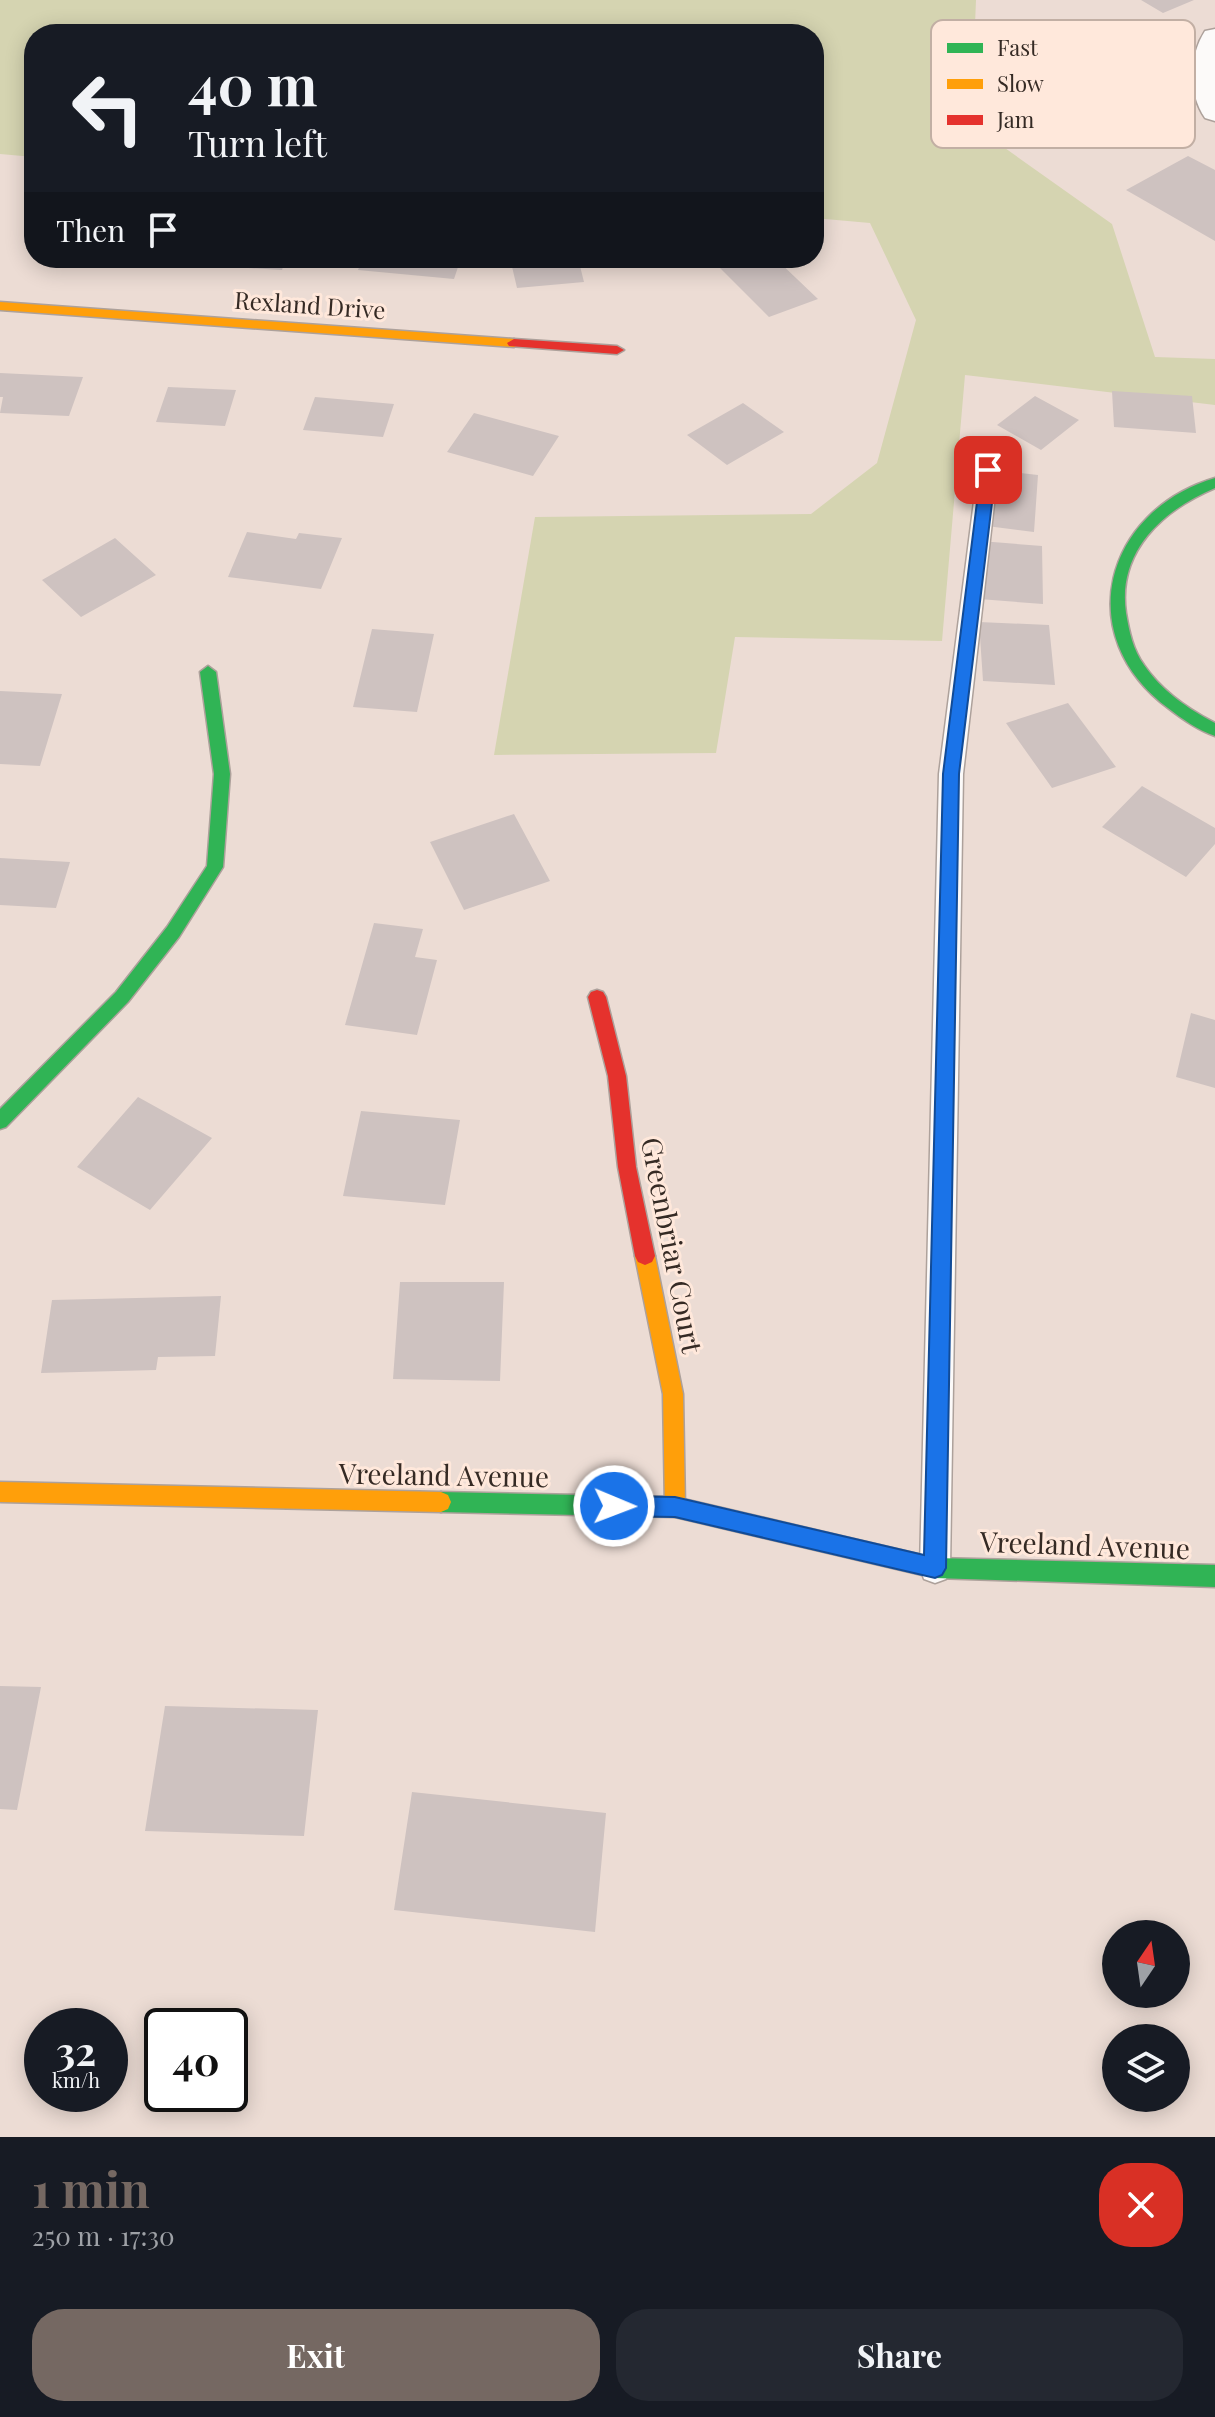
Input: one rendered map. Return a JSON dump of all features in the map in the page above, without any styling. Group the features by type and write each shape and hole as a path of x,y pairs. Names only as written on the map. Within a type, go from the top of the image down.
{"street":[{"path":"1215,37 1207,67 1207,88 1215,112"},
{"name":"Rexland Drive","path":"0,306 617,350"},
{"path":"1215,483 1193,487 1156,514 1132,540 1120,566 1120,628 1133,662 1198,722 1215,730"},
{"path":"0,1121 122,997 173,932 215,867 222,774 208,672"},
{"name":"Greenbriar Court","path":"597,997 617,1076 627,1167 673,1394 675,1507"},
{"name":"Vreeland Avenue","path":"0,1492 675,1507 935,1568 1215,1576"}],"lane":[{"path":"935,1568 951,774 988,470"}],"green space":[{"path":"0,0 976,0 975,20 931,20 931,148 1005,148 1112,224 1155,357 1215,359 1215,405 965,375 942,641 735,637 716,753 494,755 535,517 811,514 877,463 916,320 870,223 824,219 824,24 24,24 24,156 0,154"}],"building":[{"path":"1141,0 1194,0 1163,13"},
{"path":"1188,156 1215,170 1215,241 1126,190"},
{"path":"359,268 458,268 454,279"},
{"path":"512,268 580,268 584,282 517,288"},
{"path":"720,268 785,268 818,299 769,317"},
{"path":"0,373 83,377 69,416 0,413 3,397 0,397"},
{"path":"168,387 236,390 225,426 156,422"},
{"path":"1112,391 1192,396 1196,433 1114,427"},
{"path":"1035,396 1079,420 1041,450 997,425"},
{"path":"315,397 394,404 383,437 303,430"},
{"path":"743,403 784,432 727,465 687,435"},
{"path":"474,413 559,436 533,476 447,452"},
{"path":"984,469 1038,475 1034,532 979,525"},
{"path":"247,532 296,539 299,533 342,538 321,589 228,577"},
{"path":"115,538 156,575 81,617 42,580"},
{"path":"980,541 1042,546 1043,604 979,599"},
{"path":"979,622 1049,625 1055,685 983,681"},
{"path":"372,629 434,634 417,712 353,707"},
{"path":"0,691 62,694 40,766 0,764"},
{"path":"1068,703 1116,767 1052,788 1006,723"},
{"path":"1142,786 1215,828 1215,844 1186,877 1102,827"},
{"path":"514,814 550,881 464,910 430,842"},
{"path":"0,858 70,862 56,908 0,905"},
{"path":"374,923 423,929 415,957 437,960 417,1035 345,1025"},
{"path":"1191,1013 1215,1020 1215,1088 1176,1077"},
{"path":"138,1097 212,1138 150,1210 77,1167"},
{"path":"361,1111 460,1120 445,1205 343,1196"},
{"path":"400,1282 504,1282 500,1381 393,1379"},
{"path":"221,1296 215,1356 158,1357 156,1370 41,1373 52,1300"},
{"path":"0,1686 41,1687 17,1810 0,1809"},
{"path":"165,1706 318,1710 304,1836 145,1831"},
{"path":"412,1792 606,1813 595,1932 394,1910"}],"traffic: fast":[{"path":"1215,483 1187,494 1163,510 1143,529 1129,551 1120,575 1117,602 1121,630 1139,670 1168,700 1215,730"},
{"path":"0,1121 122,997 173,932 215,867 222,774 208,672"},
{"path":"441,1502 675,1507 935,1568 1215,1576"}],"traffic: slow":[{"path":"0,306 514,343"},
{"path":"645,1256 673,1394 675,1507"},
{"path":"0,1492 441,1502"}],"traffic: jam":[{"path":"514,343 617,350"},
{"path":"597,997 617,1076 627,1167 645,1256"}],"route":[{"path":"614,1506 675,1507 935,1568 951,774 988,470"}]}
